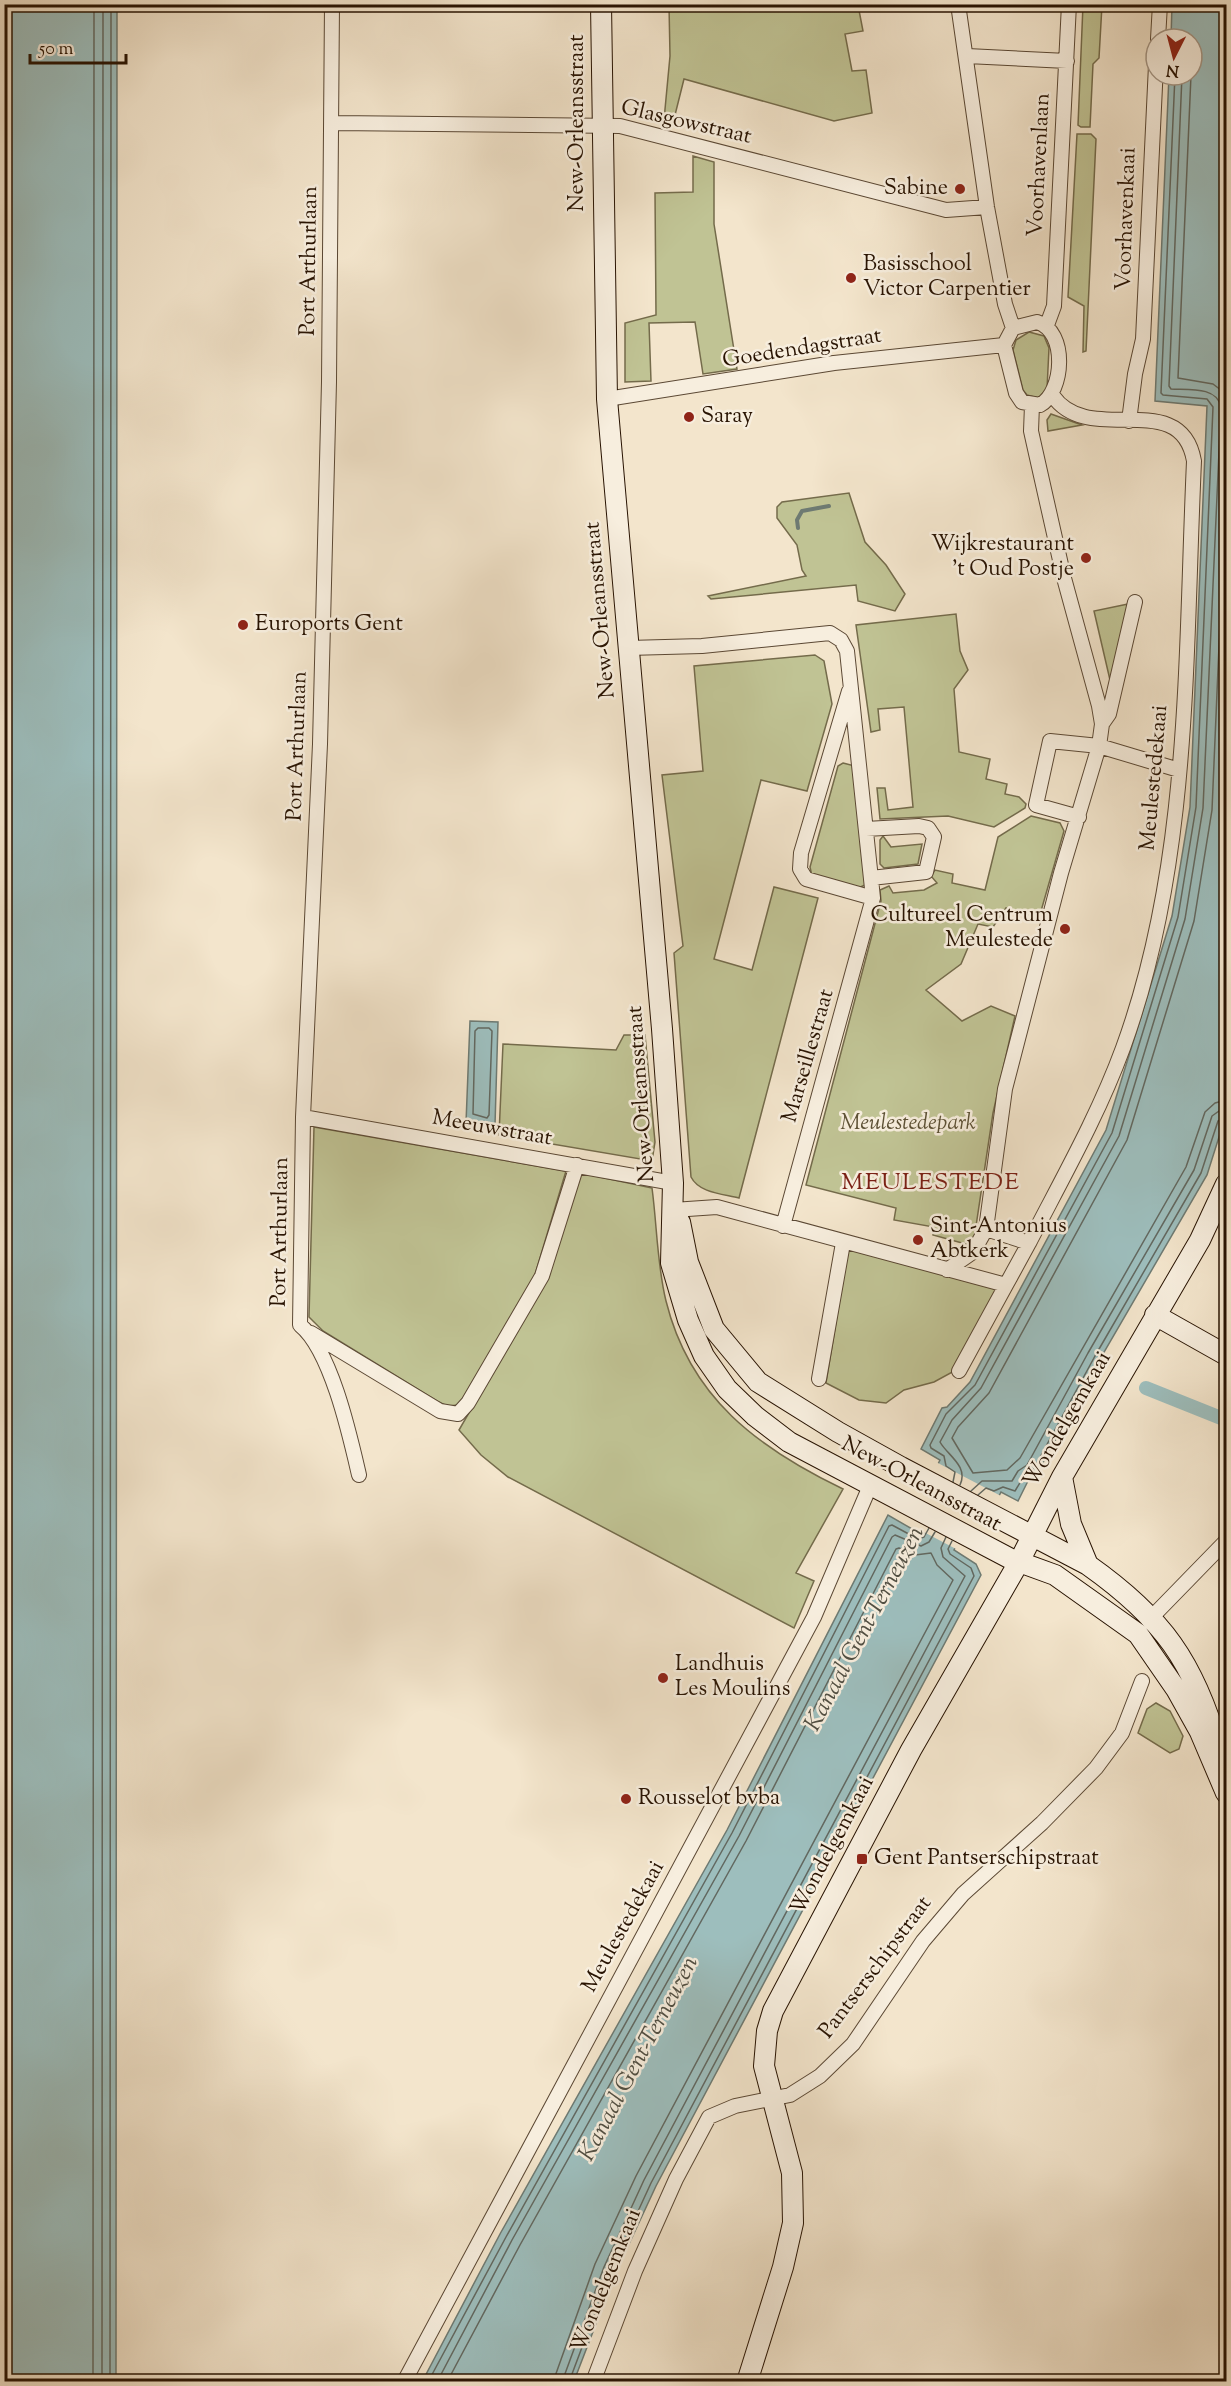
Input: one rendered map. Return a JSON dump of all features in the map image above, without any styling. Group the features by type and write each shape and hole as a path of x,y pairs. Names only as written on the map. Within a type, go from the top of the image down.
{"main road":[{"name":"New-Orleansstraat","path":"601,4 607,399 673,1184 671,1263 688,1320 704,1356 722,1380 755,1416 789,1442 977,1542 1019,1562 1055,1575 1092,1599 1138,1634 1186,1706 1227,1793"},
{"name":"Wondelgemkaai","path":"773,2099 766,2081 764,2066 767,2031 773,2011 911,1750 1019,1562 1062,1477 1200,1240 1227,1184"},
{"name":"New-Orleansstraat","path":"673,1210 683,1227 688,1262 704,1307 714,1329 741,1365 776,1394 905,1469 1033,1534 1088,1565 1119,1587 1151,1618 1181,1653 1198,1686 1212,1725 1227,1781"},
{"path":"1155,1315 1227,1355"},
{"path":"1062,1477 1071,1524 1088,1565"},
{"path":"747,2382 783,2267 793,2223 792,2173 773,2099"}],"street":[{"name":"Port Arthurlaan","path":"332,4 333,123 320,744 303,1117 300,1325 310,1333 342,1404 359,1475"},
{"path":"958,4 987,207 1005,304 1013,328 1004,345 1016,393 1022,402 1040,405 1053,396 1056,387 1057,339 1047,325 1037,322 1013,328"},
{"name":"Voorhavenlaan","path":"1047,325 1054,306 1069,4"},
{"path":"1159,27 1160,4"},
{"path":"966,56 1066,61"},
{"name":"Voorhavenkaai","path":"1129,416 1143,339 1155,87"},
{"name":"Glasgowstraat","path":"333,123 620,126 946,210 987,207"},
{"name":"Goedendagstraat","path":"607,399 834,363 1004,345"},
{"name":"Meulestedekaai","path":"1005,1285 1091,1123 1123,1046 1158,924 1168,869 1179,770 1194,461 1191,446 1184,433 1171,425 1129,416 1089,418 1062,409 1053,396"},
{"path":"950,1270 973,1252 986,1229 1005,1089 1061,873 1099,746 1102,724 1064,578 1031,431 1032,405"},
{"path":"1102,724 1109,714 1135,602"},
{"name":"Marseillestraat","path":"628,648 702,646 830,633 842,640 847,651 873,898 783,1226"},
{"name":"Marseillestraat","path":"850,686 801,853 800,869 806,879 873,898"},
{"path":"1079,817 1036,805 1050,741 1099,746 1179,770"},
{"path":"830,752 841,748 858,753"},
{"path":"866,829 919,826 928,828 934,837 926,872 871,878"},
{"name":"Meeuwstraat","path":"303,1117 673,1184"},
{"path":"310,1333 440,1411 458,1414 468,1403 542,1276 577,1165"},
{"path":"673,1210 717,1207 843,1243 1005,1285 959,1371"},
{"path":"986,1229 1029,1243"},
{"path":"819,1379 843,1243"},
{"name":"Meulestedekaai","path":"404,2382 814,1617 870,1486"},
{"path":"1151,1618 1163,1602 1227,1541"},
{"name":"Pantserschipstraat","path":"773,2099 790,2095 814,2080 853,2044 923,1941 963,1894 1042,1823 1096,1768 1122,1733 1142,1681"},
{"name":"Wondelgemkaai","path":"593,2382 635,2271 676,2179 709,2117 735,2106 773,2099"}],"green space":[{"path":"669,5 746,5 750,12 748,5 858,5 863,31 845,34 852,71 866,70 872,113 834,121 684,79 673,123 664,120 670,56"},
{"path":"1083,5 1102,5 1099,58 1093,64 1090,127 1078,125"},
{"path":"1077,134 1091,134 1096,139 1086,351 1083,352 1084,306 1068,297"},
{"path":"693,156 714,162 714,224 737,369 703,374 695,322 649,323 651,381 625,382 625,323 656,315 655,193 693,192"},
{"path":"1029,332 1044,336 1049,348 1047,389 1038,398 1027,395 1023,390 1013,350 1016,340"},
{"path":"1051,414 1082,425 1048,431 1047,420"},
{"path":"849,493 865,542 886,565 905,594 895,611 858,601 856,585 711,599 708,596 806,576 802,570 797,545 777,518 777,507 782,502"},
{"path":"1128,604 1110,680 1094,611"},
{"path":"956,614 960,651 968,670 954,689 959,752 990,759 986,779 1007,784 1005,794 1019,797 1026,804 1025,808 994,827 948,816 880,819 877,788 885,788 888,810 913,807 904,707 878,709 880,730 871,732 856,625"},
{"path":"815,655 824,661 832,704 807,791 761,780 714,959 752,970 774,887 818,898 739,1198 705,1190 691,1177 674,953 683,946 662,775 703,771 694,666"},
{"path":"843,763 855,766 865,885 856,889 812,876 810,867 838,766"},
{"name":"Meulestedepark","path":"1031,816 1060,823 1064,831 1039,918 1006,908 993,927 978,924 961,964 926,990 962,1021 991,1006 1015,1016 993,1113 973,1246 933,1235 934,1227 894,1220 896,1208 806,1185 881,901 880,890 889,886 893,893 924,890 937,883 931,876 935,870 953,874 952,883 985,890 998,837"},
{"path":"883,836 891,847 922,844 918,864 884,868 880,864 880,840"},
{"path":"624,1035 645,1035 655,1142 652,1161 499,1135 503,1044 616,1050"},
{"path":"314,1127 566,1171 534,1278 459,1405 447,1406 437,1401 323,1331 309,1317"},
{"path":"581,1173 652,1188 666,1301 677,1335 692,1366 710,1392 756,1437 783,1456 843,1489 796,1573 814,1581 794,1628 508,1477 481,1455 459,1430 547,1278"},
{"path":"848,1249 995,1289 997,1294 958,1369 934,1382 904,1390 886,1403 859,1400 826,1383"},
{"path":"1156,1703 1170,1711 1183,1736 1179,1749 1170,1753 1138,1733 1147,1709"}],"water":[{"path":"4,5 117,5 116,2381 5,2382"},
{"name":"Kanaal Gent-Terneuzen","path":"1172,5 1226,5 1226,1115 1207,1175 1100,1359 1033,1481 1029,1479 1018,1501 1001,1492 997,1500 985,1494 954,1550 976,1564 981,1575 656,2186 616,2272 574,2381 422,2382 500,2234 727,1830 888,1515 919,1533 950,1475 936,1468 940,1460 921,1449 942,1408 947,1407 970,1382 1106,1130 1172,916 1190,807 1207,406 1155,401 1168,87 1204,87 1204,27 1171,27"},
{"path":"470,1021 498,1022 495,1125 466,1123"}],"pier":[{"path":"936,1462 1001,1496 997,1503 986,1498 958,1550 918,1529 946,1476 934,1470"}],"waterway":[{"path":"798,528 797,520 802,511 829,506"},
{"path":"1146,1388 1226,1420"}],"place":[{"name":"Sabine","path":"960,189"},
{"name":"Basisschool Victor Carpentier","path":"851,278"},
{"name":"Saray","path":"689,417"},
{"name":"Wijkrestaurant 't Oud Postje","path":"1086,558"},
{"name":"Euroports Gent","path":"243,625"},
{"name":"Cultureel Centrum Meulestede","path":"1065,929"},
{"name":"Sint-Antonius Abtkerk","path":"918,1240"},
{"name":"Landhuis Les Moulins","path":"663,1678"},
{"name":"Rousselot bvba","path":"626,1799"},
{"name":"Gent Pantserschipstraat","path":"862,1859"}],"district":[{"name":"MEULESTEDE","path":"931,1183"}]}
